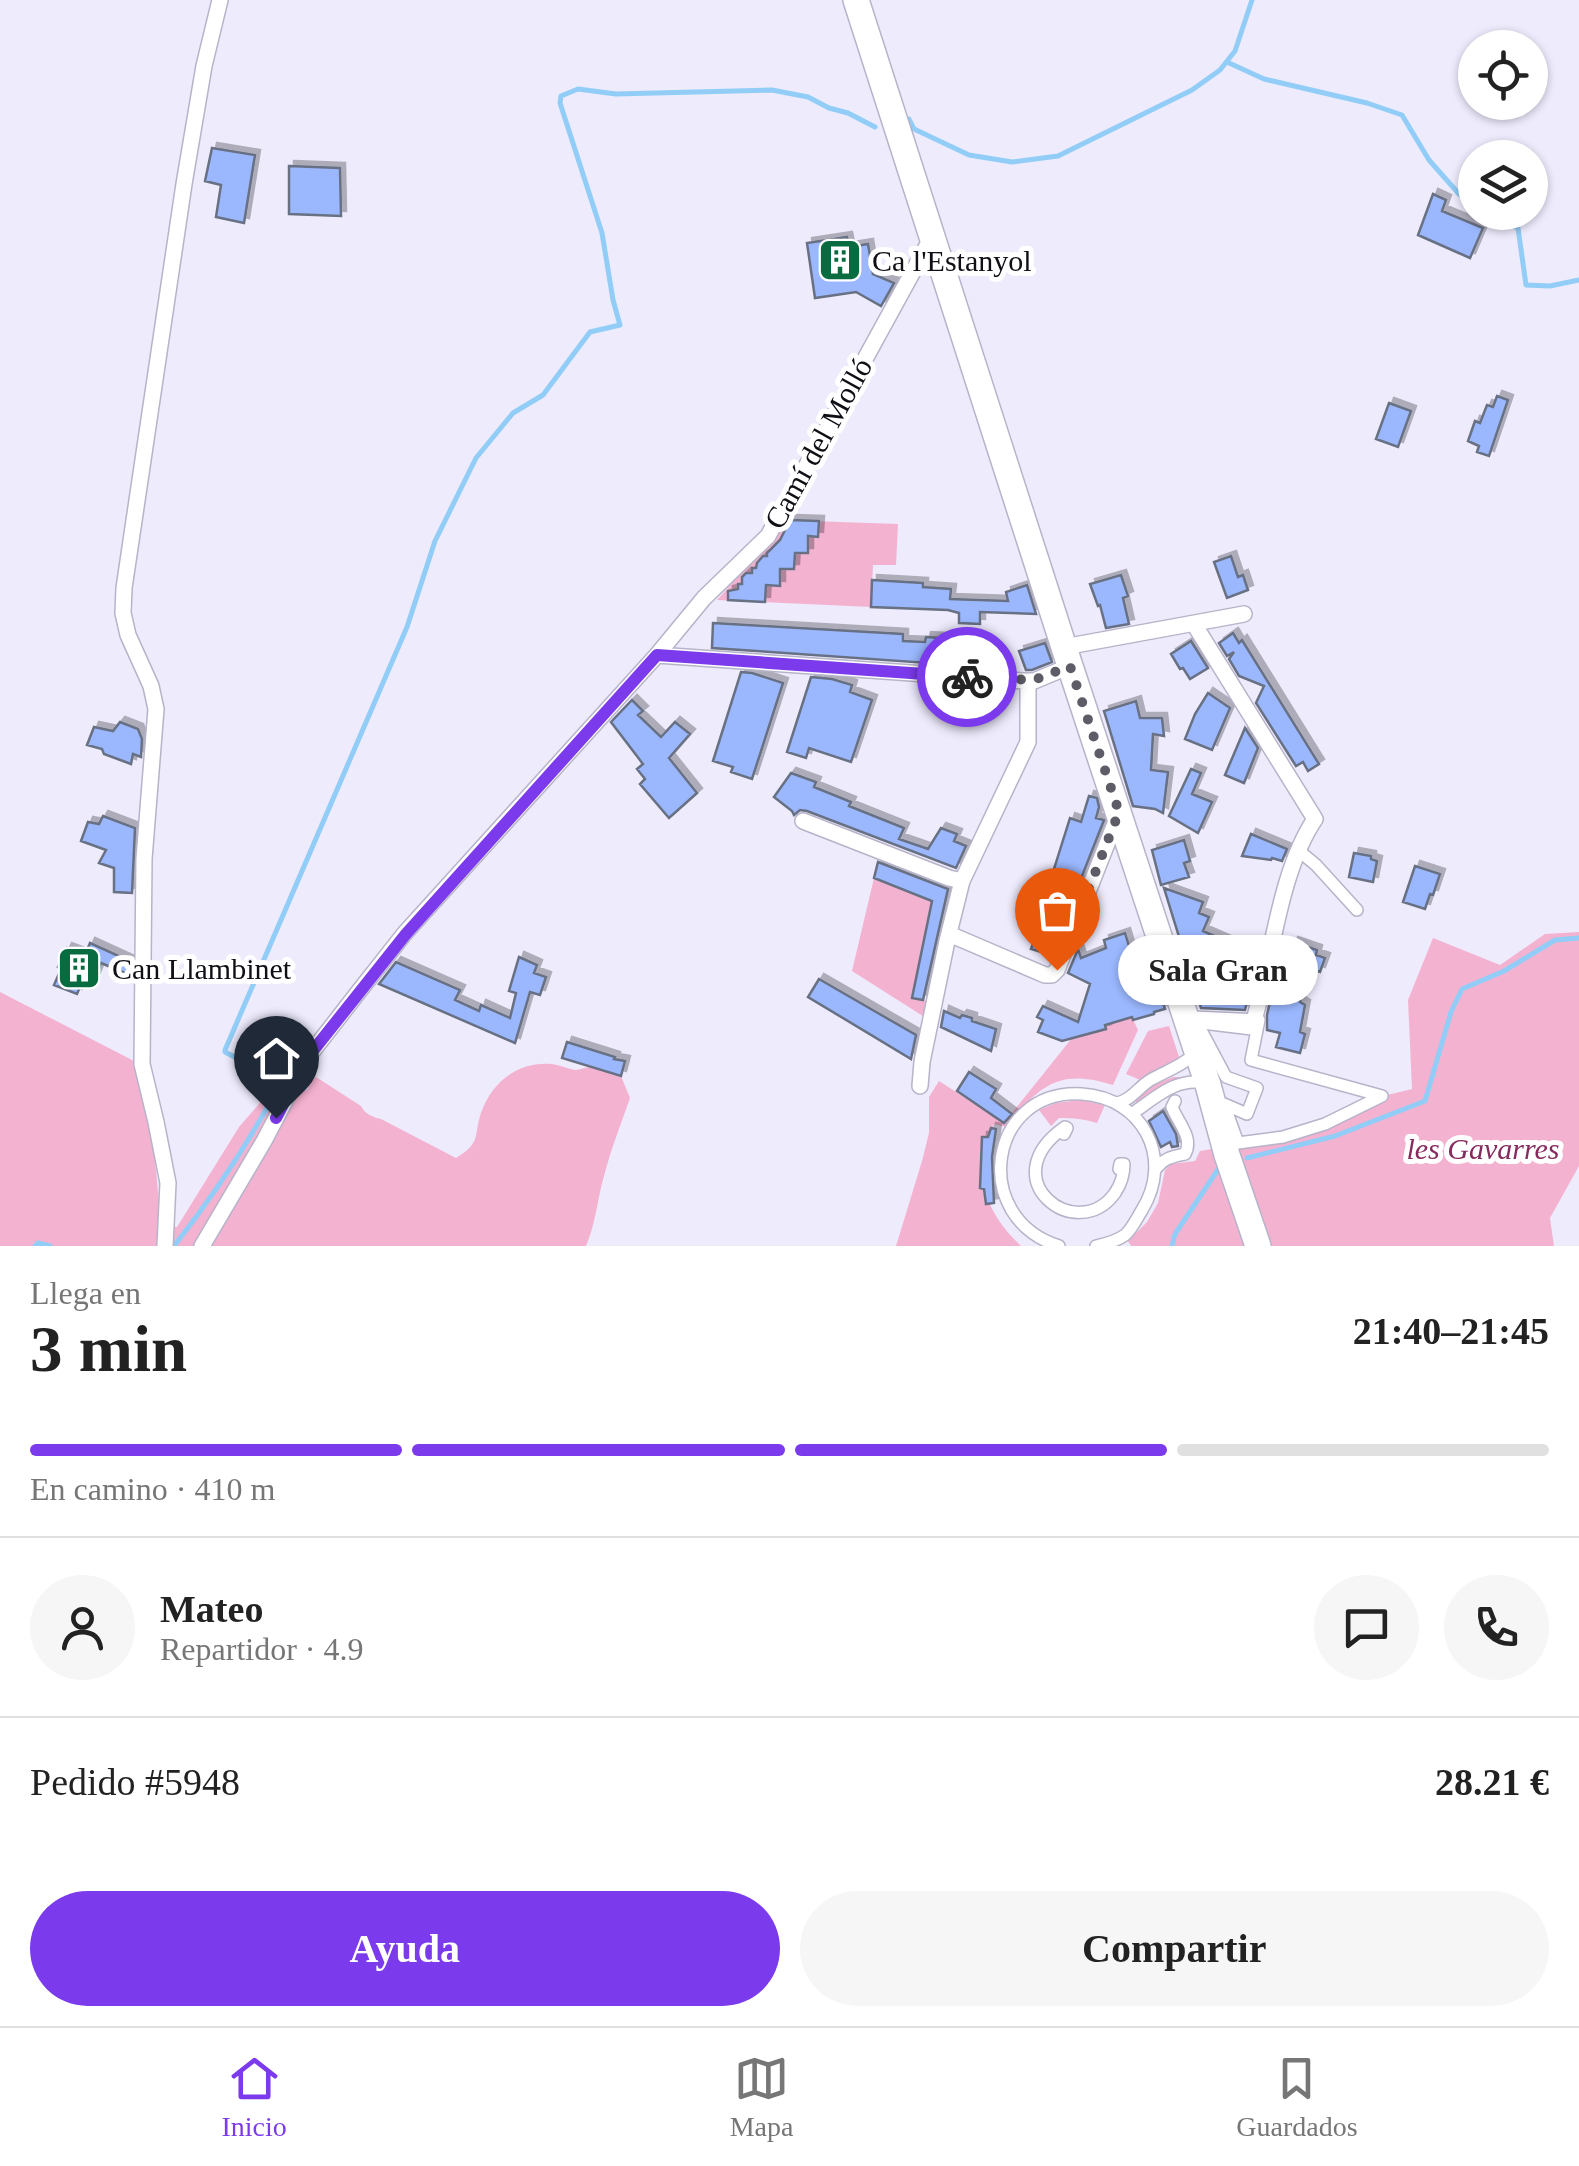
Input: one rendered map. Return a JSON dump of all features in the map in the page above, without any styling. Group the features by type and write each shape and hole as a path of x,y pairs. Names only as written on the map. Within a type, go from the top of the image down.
{"main road":[{"path":"856,0 1067,656 1190,1019 1258,1246"}],"street":[{"path":"165,1246 168,1183 142,1064 144,859 156,710 151,686 128,635 123,613 124,588 184,184 204,66 220,0"},
{"name":"Camí del Molló","path":"202,1246 324,1034 406,934 704,598 768,536 933,236"},
{"path":"657,655 1028,681 1067,656 1244,614"},
{"path":"1190,1019 1252,1027 1298,850 1315,819 1194,624"},
{"path":"920,1086 962,880 1028,742 1028,681"},
{"path":"949,934 1052,975 1119,812"},
{"path":"803,821 962,880"},
{"path":"1298,850 1357,910"},
{"path":"1190,1019 1226,1077 1257,1088 1247,1114 1224,1104 1238,1143 1283,1137 1325,1124 1382,1096 1251,1060 1260,1020 1254,1020"},
{"path":"1117,1103 1126,1101 1138,1088 1184,1064 1197,1052"},
{"path":"1133,1113 1176,1086 1194,1081 1208,1085"},
{"path":"1059,1246 1045,1242 1027,1228 1008,1206 1000,1181 1005,1143 1014,1124 1039,1102 1062,1094 1083,1094 1117,1103 1133,1113 1144,1127 1156,1170"},
{"path":"1096,1246 1124,1236 1148,1200 1162,1161 1186,1154 1189,1149 1172,1107 1175,1101"},
{"path":"1064,1134 1065,1126 1041,1150 1033,1172 1037,1189 1048,1204 1076,1218 1102,1208 1122,1182 1124,1164 1119,1169"}],"green space":[{"path":"783,520 898,524 896,565 873,565 871,607 717,600 768,544"},
{"path":"918,877 936,884 912,997 930,1002 926,1018 852,971 874,878 913,894"},
{"name":"les Gavarres","path":"1579,932 1579,1166 1550,1218 1554,1246 1131,1246 1128,1241 1147,1222 1158,1203 1165,1170 1171,1164 1195,1161 1200,1151 1283,1137 1383,1096 1412,1089 1408,1000 1433,938 1500,965 1545,934"},
{"path":"0,992 136,1062 150,1124 160,1220 167,1227 177,1227 239,1127 266,1096 276,1092 298,1094 308,1089 309,1078 316,1077 369,1115 456,1158 473,1143 492,1091 508,1075 529,1066 552,1064 575,1070 590,1067 621,1076 630,1098 586,1246 0,1246"},
{"path":"1132,1017 1138,1030 1113,1085 1078,1078 1064,1080 1029,1100 1006,1127 994,1124 984,1158 985,1190 998,1218 1021,1246 896,1246 929,1133 929,1097 939,1081 1004,1123 1072,1038"},
{"path":"1169,1026 1180,1060 1142,1080 1153,1085 1185,1077 1161,1088 1193,1102 1160,1088 1138,1105 1135,1100 1152,1085 1126,1074 1148,1031"},
{"path":"1080,1100 1105,1105 1097,1123 1059,1118 1051,1126 1039,1110 1056,1103"}],"building":[{"path":"212,148 255,155 244,223 216,217 221,185 205,181"},
{"path":"289,166 340,168 341,216 289,214"},
{"path":"1433,194 1446,200 1442,211 1458,218 1458,230 1482,230 1470,258 1418,235"},
{"name":"Ca l'Estanyol","path":"847,237 849,247 868,244 873,274 894,283 881,306 856,292 815,298 807,243"},
{"path":"1497,396 1508,400 1489,456 1477,452 1479,446 1468,441 1475,421 1480,423 1487,405 1493,407"},
{"path":"1389,403 1411,411 1398,447 1376,439"},
{"path":"790,520 819,521 818,537 808,536 808,553 795,553 794,569 780,569 780,586 766,585 765,602 728,600 728,591 738,589 742,577 752,573 752,568 767,556"},
{"path":"1231,556 1238,577 1243,575 1248,590 1227,598 1214,562"},
{"path":"1121,575 1128,596 1123,598 1129,624 1106,628 1090,584"},
{"path":"872,580 951,589 950,599 1008,601 1006,592 1027,585 1036,614 980,612 980,624 959,623 959,613 948,610 871,607"},
{"path":"713,623 903,634 903,641 942,638 942,664 712,648"},
{"path":"1233,633 1239,643 1242,640 1319,764 1308,771 1303,762 1296,766 1256,703 1264,686 1239,676 1229,659 1234,652 1227,656 1219,643"},
{"path":"1191,641 1208,668 1190,679 1171,654"},
{"path":"1045,643 1052,662 1026,670 1019,651"},
{"path":"741,672 783,683 752,779 713,761"},
{"path":"811,677 852,685 850,692 872,700 851,762 809,748 806,758 787,752"},
{"path":"1208,693 1230,708 1212,750 1185,739"},
{"path":"632,700 643,711 638,715 661,737 675,722 690,734 669,758 697,793 669,818 640,784 645,779 637,769 643,764 611,722"},
{"path":"1136,701 1140,718 1162,718 1164,736 1153,734 1151,770 1168,772 1163,813 1133,806 1104,711"},
{"path":"120,722 138,729 142,739 141,757 133,754 131,764 87,745 94,727 113,731"},
{"path":"1245,728 1258,748 1244,783 1225,775"},
{"path":"1191,769 1201,773 1192,794 1212,802 1198,833 1169,816"},
{"path":"791,773 816,782 814,787 851,802 849,806 904,828 899,839 928,849 941,828 957,834 954,841 966,846 956,868 807,811 800,810 794,815 774,797"},
{"path":"1089,796 1097,798 1096,818 1104,820 1051,955 1031,949 1059,871 1054,869 1070,818 1081,822"},
{"path":"103,816 135,828 132,893 114,892 114,868 99,863 106,850 81,841 88,822 99,824"},
{"path":"1251,834 1287,849 1282,861 1242,856"},
{"path":"1184,840 1190,861 1184,863 1189,877 1161,885 1152,850"},
{"path":"1354,853 1377,861 1373,882 1349,877"},
{"path":"878,862 948,889 923,1000 912,998 932,901 874,878"},
{"path":"1415,866 1440,874 1425,909 1403,902"},
{"path":"1164,888 1203,902 1199,913 1209,917 1203,931 1258,955 1245,1010 1201,1008"},
{"path":"1125,933 1132,956 1146,952 1165,1009 1062,1041 1038,1032 1043,1020 1037,1017 1043,1006 1078,1022 1090,984 1068,973 1078,949 1081,958 1106,948 1104,940"},
{"path":"1293,942 1317,950 1316,955 1325,958 1320,972 1294,963 1287,989 1302,993 1300,1002 1305,1005 1300,1032 1305,1034 1300,1053 1276,1047 1280,1033 1267,1030 1281,952 1288,954"},
{"name":"Can Llambinet","path":"90,943 132,962 132,976 101,963 92,984 83,980 77,994 54,985 67,948 85,955"},
{"path":"519,957 537,965 534,973 546,977 540,995 530,992 515,1043 379,984 396,962 460,990 455,1000 479,1011 481,1005 510,1018 516,993 509,991"},
{"path":"819,979 916,1035 911,1059 808,997"},
{"path":"944,1011 996,1029 991,1051 941,1027"},
{"path":"567,1042 625,1061 621,1076 562,1058"},
{"path":"969,1072 996,1089 991,1098 1012,1114 1004,1123 957,1091"},
{"path":"1163,1111 1178,1146 1172,1147 1170,1142 1161,1147 1149,1121"},
{"path":"991,1128 996,1129 992,1157 994,1203 986,1204 984,1189 980,1188 982,1137 988,1137"}],"waterway":[{"path":"909,119 914,129 969,155 1012,162 1058,156 1192,90 1220,70 1235,51 1252,0"},
{"path":"1227,62 1264,79 1402,115 1429,160 1458,193"},
{"path":"174,1246 231,1167 280,1084 270,1074 225,1050 407,627 435,541 476,458 513,413 543,395 590,332 620,325 602,233 561,96 578,89 616,94 772,90 808,97 875,127"},
{"path":"1518,230 1526,285 1550,286 1579,280"},
{"path":"1247,1158 1335,1136 1425,1101 1451,1012 1462,989 1504,971 1555,940 1579,938"},
{"path":"1172,1246 1175,1234 1219,1168"},
{"path":"35,1246 50,1246"}],"way so far":[{"path":"967,677 1024,682 1070,666 1119,812 1057,970"}],"place":[{"name":"Ca l'Estanyol","path":"840,260"},
{"name":"Can Llambinet","path":"79,968"},
{"name":"Sala Gran","path":"1057,970"}],"route":[{"path":"276,1118 324,1034 406,934 657,655 967,677"}]}
